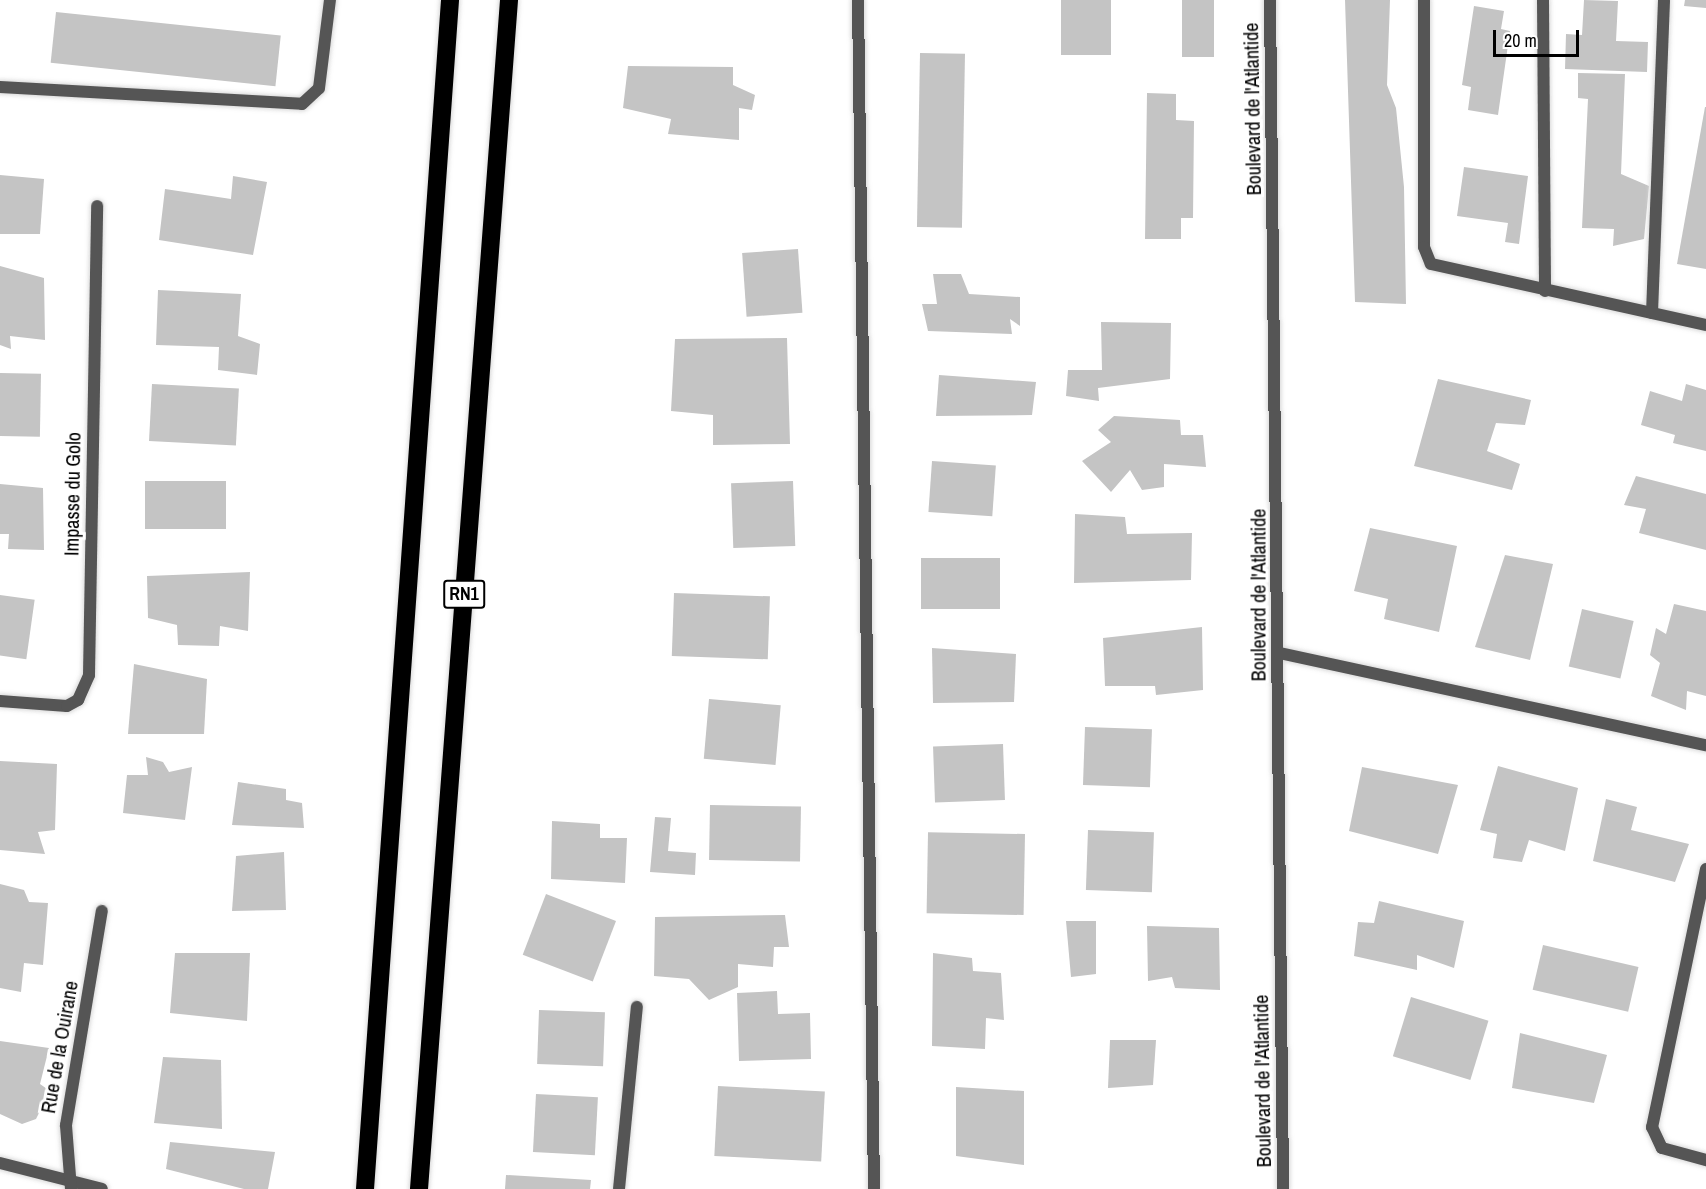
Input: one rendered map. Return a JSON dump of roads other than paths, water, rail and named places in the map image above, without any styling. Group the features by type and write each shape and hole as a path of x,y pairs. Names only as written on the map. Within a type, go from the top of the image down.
{"highway":[{"path":"365,1189 450,0"},
{"name":"RN1","path":"419,1189 510,0"}],"street":[{"path":"0,87 302,104 319,88 330,0"},
{"path":"858,0 873,1189"},
{"name":"Boulevard de l'Atlantide","path":"1270,0 1279,653 1283,1189"},
{"path":"1424,0 1426,257 1449,272 1706,325"},
{"path":"1543,0 1545,291"},
{"path":"1652,313 1664,0"},
{"name":"Impasse du Golo","path":"0,701 67,706 78,700 89,675 97,206"},
{"path":"1279,653 1706,746"},
{"path":"1706,869 1652,1127 1662,1148 1706,1160"},
{"name":"Rue de la Ouirane","path":"69,1185 66,1125 102,911"},
{"path":"619,1189 637,1007"},
{"path":"0,1162 69,1185 102,1189"}]}
